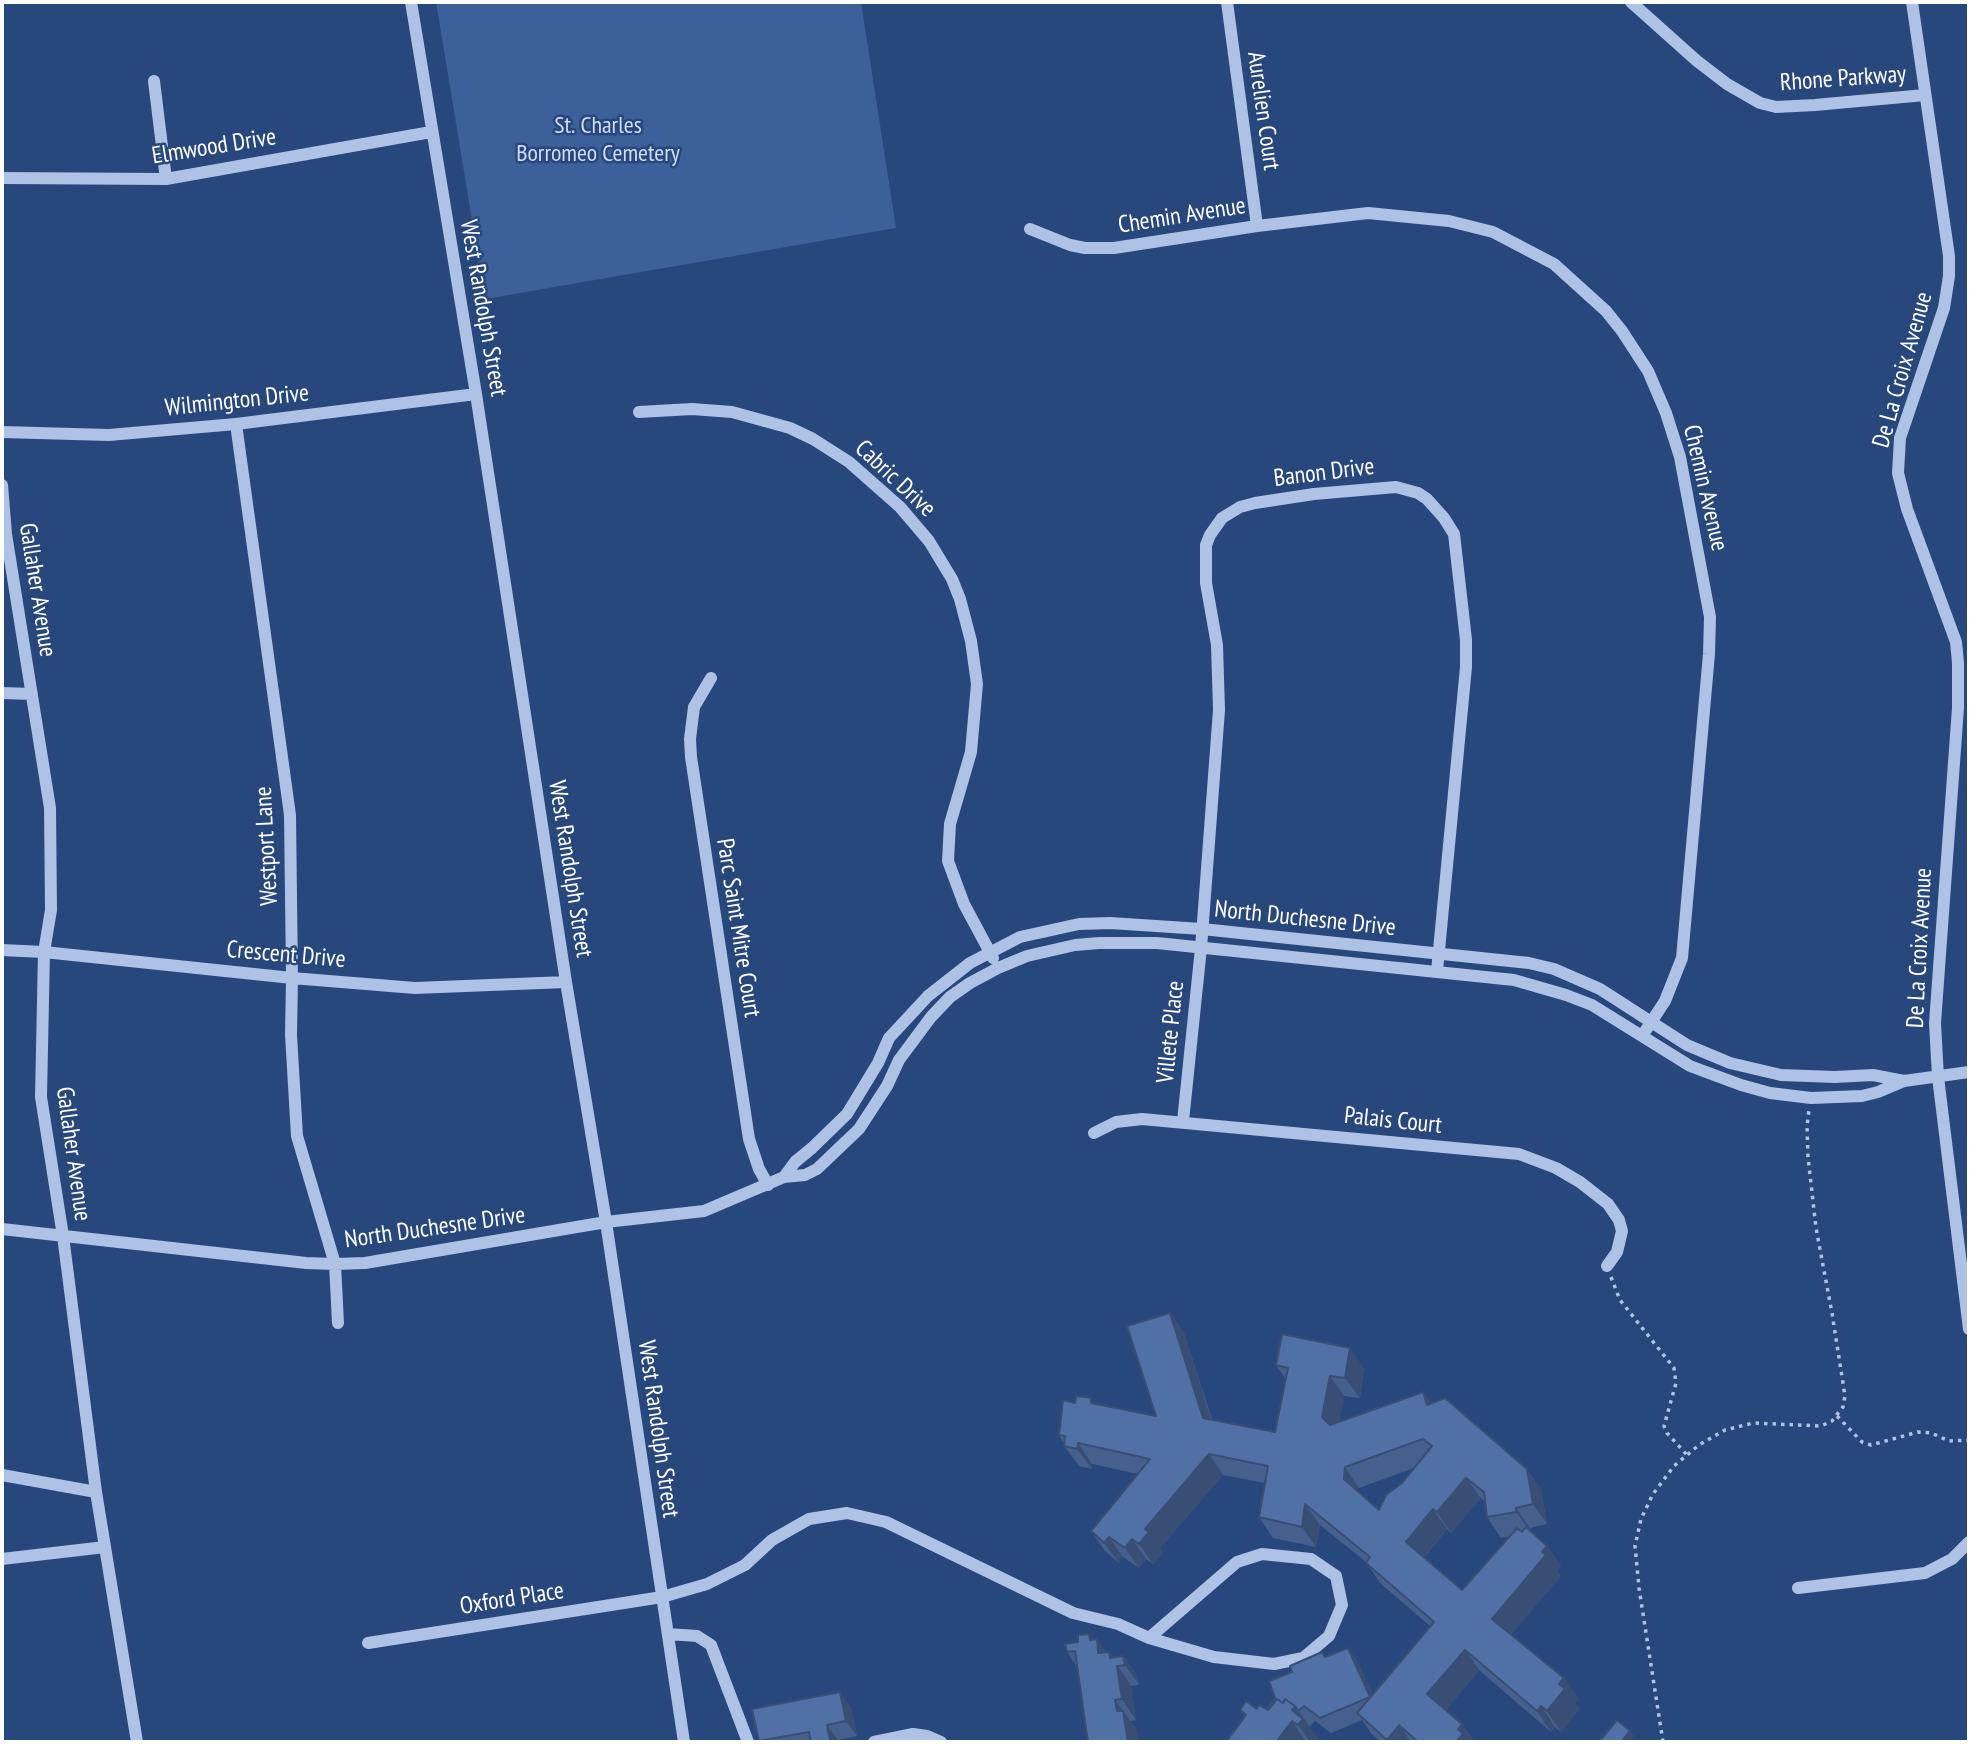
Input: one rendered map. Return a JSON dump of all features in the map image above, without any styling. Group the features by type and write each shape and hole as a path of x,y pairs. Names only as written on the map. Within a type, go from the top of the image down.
{"street":[{"name":"West Randolph Street","path":"411,2 477,394 684,1742"},
{"name":"Aurelien Court","path":"1227,2 1257,226"},
{"name":"Rhone Parkway","path":"1631,2 1697,61 1727,84 1760,103 1776,107 1925,95"},
{"name":"De La Croix Avenue","path":"1912,2 1949,256 1949,276 1944,308 1900,438 1898,473 1907,509 1956,642 1958,663 1958,708 1935,1023 1938,1077 1969,1329"},
{"path":"154,81 166,179"},
{"name":"Elmwood Drive","path":"2,178 166,179 431,132"},
{"name":"Chemin Avenue","path":"1030,229 1070,245 1114,248 1257,226 1368,213 1449,221 1493,232 1553,264 1606,311 1622,331 1648,371 1681,457 1710,617 1682,958 1673,985 1642,1036"},
{"name":"Wilmington Drive","path":"2,432 109,435 236,424 477,394"},
{"name":"Cabric Drive","path":"639,412 732,412 790,428 849,462 900,507 929,541 952,579 960,599 975,663 976,710 971,752 950,824 948,861 964,904 998,968"},
{"name":"Westport Lane","path":"236,424 290,815 291,1035 297,1136 335,1264 338,1324"},
{"name":"Gallaher Avenue","path":"2,485 6,534 50,808 51,910 44,952 41,1097 63,1236 96,1493 137,1742"},
{"name":"Banon Drive","path":"1201,948 1219,710 1217,645 1205,569 1206,545 1210,534 1229,513 1255,503 1314,494 1396,487 1418,493 1427,499 1437,508 1454,534 1465,629 1465,693 1437,971"},
{"name":"Parc Saint Mitre Court","path":"711,678 694,707 691,757 749,1139 759,1169 768,1185"},
{"path":"2,693 32,694"},
{"name":"North Duchesne Drive","path":"784,1177 795,1162 847,1114 890,1038 908,1016 948,979 1020,937 1046,929 1080,924 1110,923 1202,929 1503,959 1555,970 1600,989 1687,1045 1730,1063 1781,1076 1873,1075 1903,1081"},
{"name":"North Duchesne Drive","path":"2,1229 335,1264 365,1263 606,1222 704,1210 784,1177 805,1175 817,1169 845,1143 873,1110 899,1060 931,1017 950,997 998,968 1027,956 1075,945 1128,942 1514,980 1592,1005 1690,1066 1770,1093 1811,1098 1862,1096 1903,1081 1969,1072"},
{"name":"Villete Place","path":"1183,1121 1201,948"},
{"name":"Crescent Drive","path":"2,950 415,988 566,982"},
{"name":"Palais Court","path":"1094,1133 1116,1122 1142,1119 1183,1121 1519,1154 1540,1160 1580,1182 1608,1204 1619,1220 1622,1231 1617,1252 1606,1266"},
{"path":"2,1475 96,1493"},
{"name":"Oxford Place","path":"368,1643 662,1597 707,1584 745,1565 772,1540 809,1519 847,1513 886,1522 1073,1613 1118,1624 1149,1638 1214,1657 1274,1664 1303,1658 1329,1636 1342,1605 1336,1576 1311,1559 1262,1554 1237,1562 1149,1638"},
{"path":"1798,1588 1925,1573 1952,1559 1969,1542"},
{"path":"2,1559 105,1547"},
{"path":"668,1634 697,1636 711,1644 748,1742"},
{"path":"874,1742 913,1734 941,1742"}],"path":[{"path":"1663,1742 1635,1546 1641,1519 1653,1494 1674,1466 1699,1445 1725,1430 1753,1423 1821,1426 1832,1422 1843,1407 1845,1396 1816,1228 1807,1126 1811,1098"},
{"path":"1606,1266 1620,1300 1674,1368 1676,1382 1664,1426 1687,1455"},
{"path":"1837,1416 1863,1442 1871,1446 1918,1432 1931,1433 1949,1441 1969,1440"}],"green space":[{"name":"St. Charles Borromeo Cemetery","path":"436,2 861,2 896,228 485,299"}],"building":[{"path":"1170,1313 1203,1418 1275,1432 1288,1368 1276,1365 1282,1334 1350,1348 1345,1378 1330,1376 1322,1417 1330,1425 1423,1392 1427,1405 1445,1398 1527,1469 1533,1504 1516,1508 1516,1512 1487,1517 1484,1492 1466,1478 1437,1512 1433,1509 1406,1542 1462,1590 1517,1528 1522,1532 1526,1527 1547,1546 1542,1552 1546,1555 1492,1619 1564,1678 1559,1684 1565,1689 1547,1711 1541,1706 1537,1711 1465,1650 1427,1694 1462,1724 1458,1729 1463,1734 1456,1742 1418,1742 1399,1725 1387,1740 1357,1713 1434,1622 1366,1563 1370,1557 1305,1504 1302,1527 1259,1517 1268,1466 1209,1454 1145,1529 1149,1532 1139,1544 1132,1539 1125,1548 1109,1537 1104,1543 1091,1531 1150,1459 1078,1443 1077,1449 1064,1446 1065,1436 1059,1435 1063,1400 1075,1403 1076,1396 1091,1398 1091,1403 1156,1416 1127,1326","holes":["1423,1439 1432,1446 1402,1483 1386,1495 1379,1510 1344,1479 1345,1467"]},
{"path":"1089,1634 1090,1640 1097,1639 1098,1653 1109,1652 1110,1658 1123,1656 1125,1665 1117,1666 1122,1699 1115,1700 1117,1711 1123,1711 1128,1742 1088,1742 1075,1651 1067,1652 1065,1644 1078,1642 1078,1635"},
{"path":"1348,1648 1370,1697 1320,1718 1304,1706 1298,1711 1285,1699 1283,1703 1277,1699 1267,1709 1275,1698 1269,1681 1292,1672 1290,1666 1322,1652 1325,1657"},
{"path":"840,1692 846,1721 827,1725 830,1741 811,1742 809,1732 759,1741 752,1709"},
{"path":"1277,1699 1283,1703 1285,1699 1295,1706 1292,1710 1303,1719 1298,1725 1292,1721 1276,1742 1226,1742 1246,1715 1240,1710 1246,1701 1257,1709 1259,1705 1268,1710"},
{"path":"1617,1720 1630,1731 1621,1742 1599,1742"}]}
